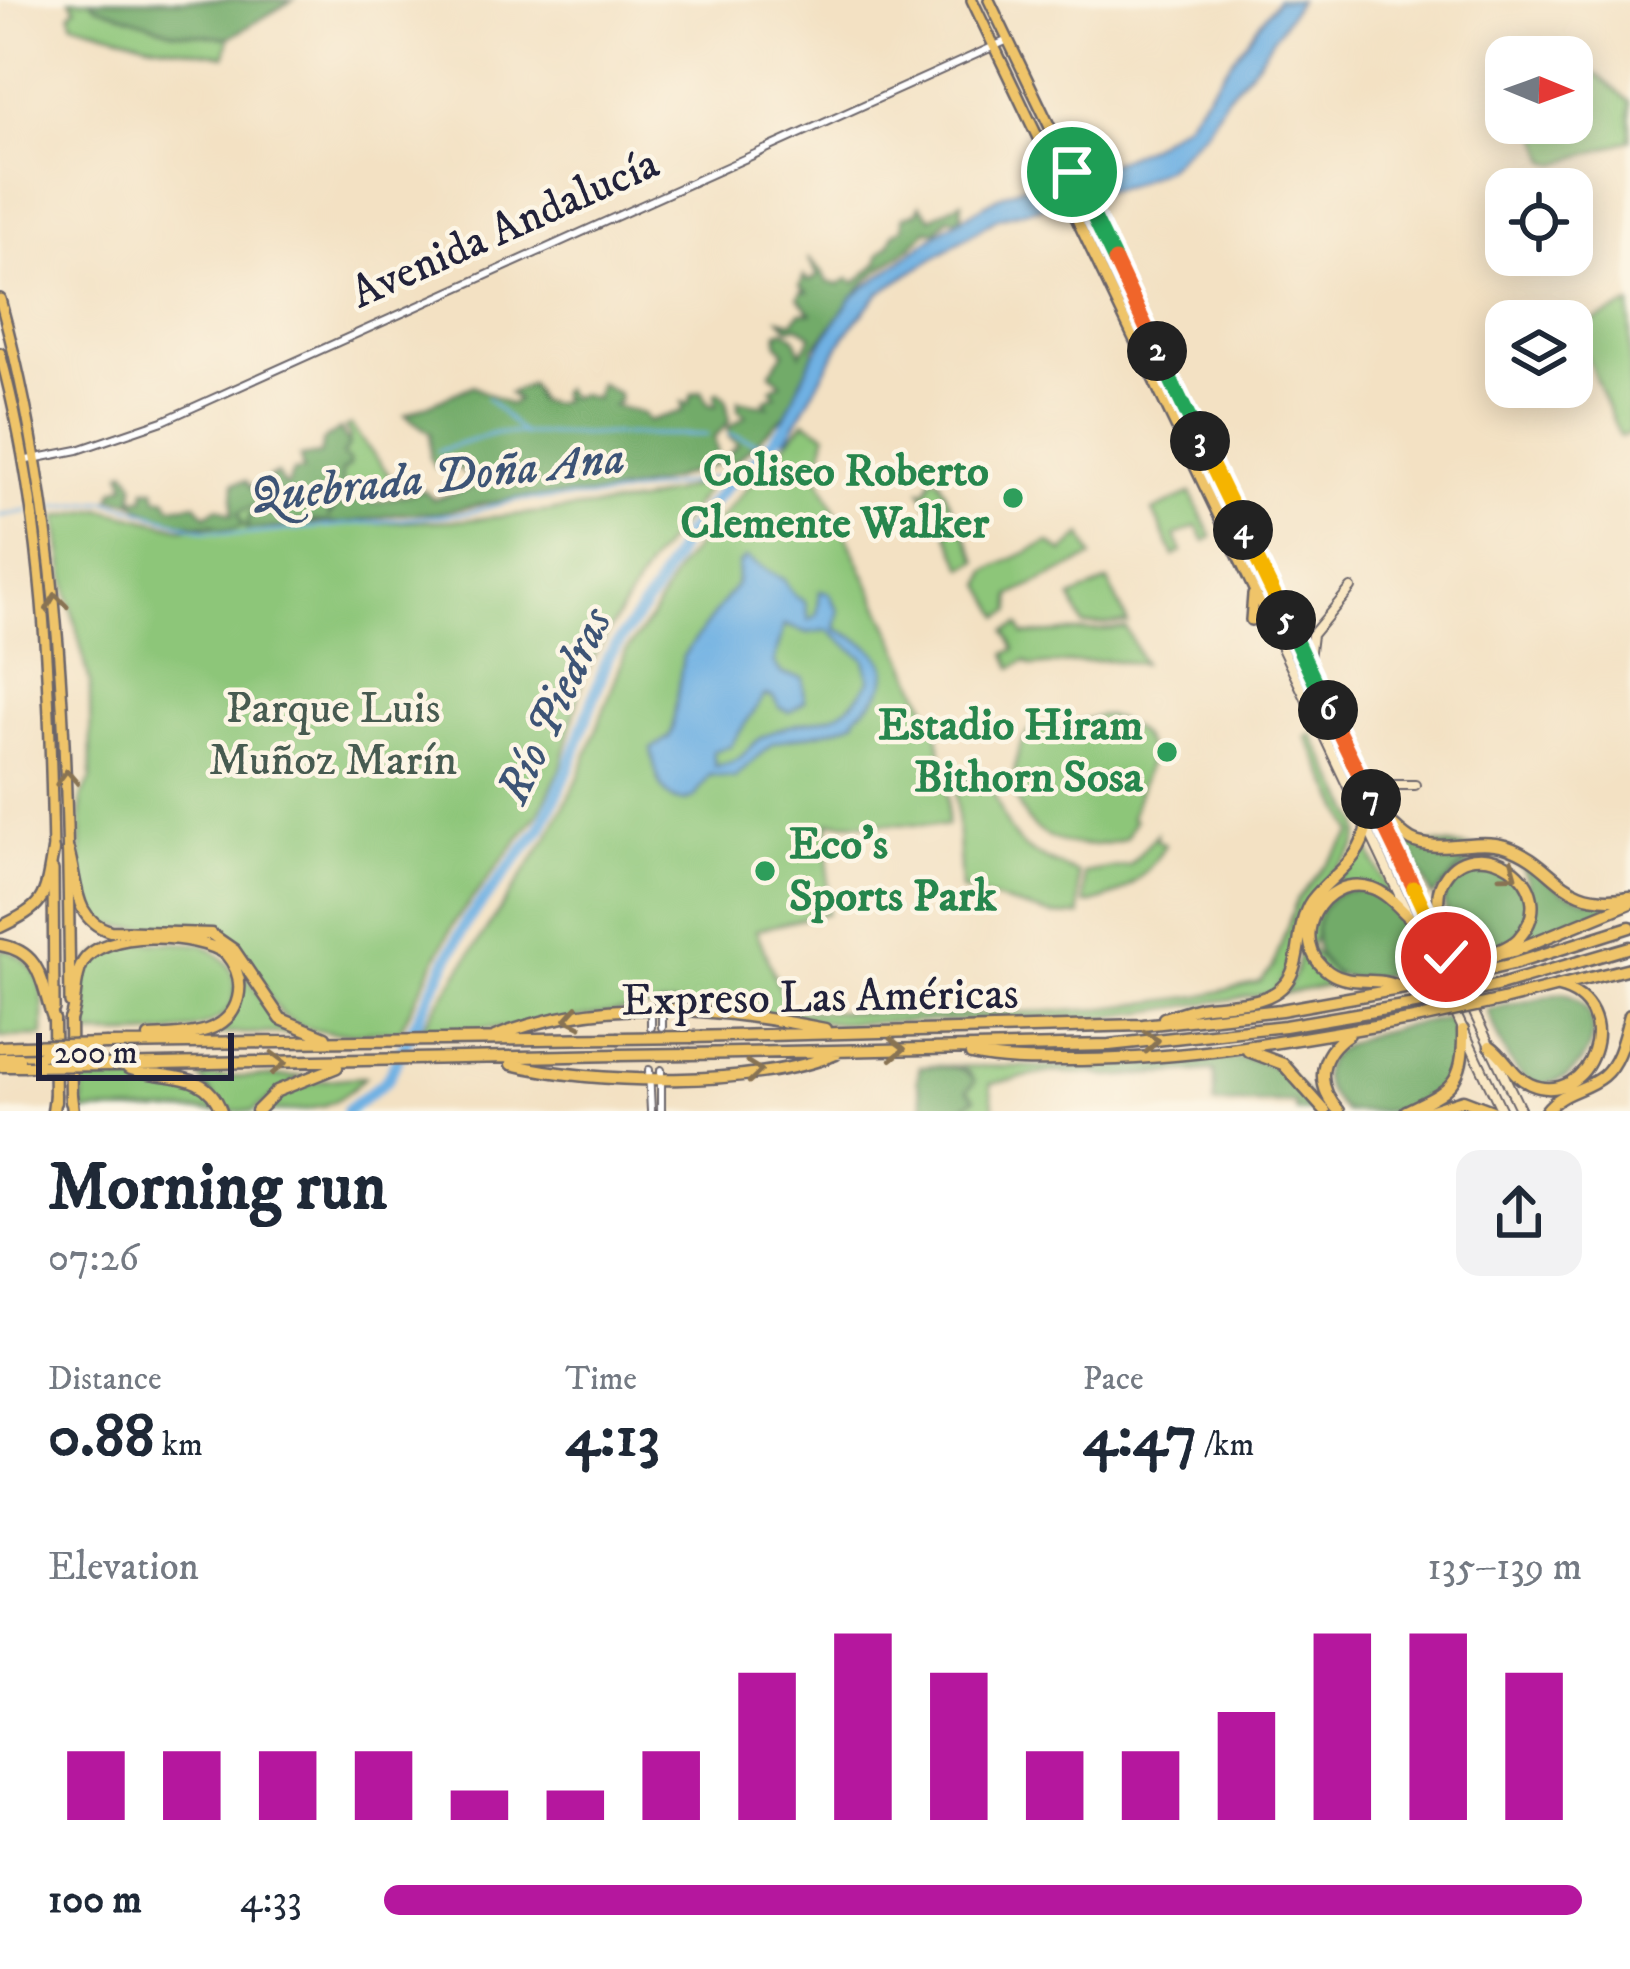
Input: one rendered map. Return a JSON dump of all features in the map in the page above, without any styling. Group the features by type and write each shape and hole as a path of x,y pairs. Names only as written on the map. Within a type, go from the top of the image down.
{"highway":[{"path":"1376,808 1419,843 1497,844 1521,853 1557,883 1579,894 1630,900"},
{"path":"1144,1025 1194,1008 1262,999 1284,988 1295,966 1310,903 1349,866 1365,840 1367,825"},
{"path":"0,927 29,914 44,898 53,850"},
{"path":"68,850 79,903 96,925 110,931 211,934 234,950 281,1019 340,1041"},
{"path":"1446,957 1439,890 1456,866 1479,858 1511,866 1532,896 1531,916 1522,934 1490,959"},
{"path":"1406,988 1382,978 1349,981 1325,970 1313,952 1310,926 1320,903 1347,886 1378,891 1410,917"},
{"path":"1490,959 1630,900"},
{"name":"Expreso Las Américas","path":"0,1062 62,1045 692,1037 1144,1025 1281,1010 1406,988 1460,976 1490,959 1630,927"},
{"path":"73,1111 70,1021 79,970 89,954 106,943 199,940 217,947 233,962 240,991 233,1013 224,1022 193,1033 112,1044"},
{"path":"0,945 20,950 38,967 54,1020 54,1111"},
{"name":"Expreso Las Américas","path":"0,1046 63,1066 1018,1050 1285,1026 1500,985 1630,947"},
{"path":"950,1048 985,1057 1036,1060 1245,1050 1420,1018 1630,968"},
{"path":"1490,1046 1533,1085 1551,1087 1596,1067 1608,1051 1610,1025 1591,995 1558,987"},
{"path":"486,1040 583,1016 657,1007 708,1010 846,1033"},
{"path":"1546,1111 1559,1097 1607,1072 1630,1015"},
{"path":"1339,1111 1325,1093 1323,1066 1336,1044 1355,1030"},
{"path":"1406,1111 1453,1084 1462,1062 1463,1030"},
{"path":"495,1059 552,1074 655,1075 810,1065 844,1050"},
{"path":"1245,1050 1282,1064 1325,1111"},
{"path":"257,1111 292,1083 351,1063"},
{"path":"114,1065 149,1076 195,1080 214,1095 221,1111"},
{"path":"1428,1111 1463,1100 1492,1111"}],"main road":[{"path":"972,0 1502,1111"},
{"path":"989,0 1521,1111"},
{"path":"0,299 37,459 61,640 70,1021"},
{"path":"0,353 32,523 48,686 54,1020"},
{"path":"1249,578 1254,599 1251,620"},
{"path":"1307,668 1312,634 1351,588"},
{"path":"1359,773 1383,785 1415,785"}],"street":[{"name":"Avenida Andalucía","path":"22,461 122,437 163,421 1008,40"},
{"path":"657,1007 662,1027"},
{"path":"651,1027 657,1007"},
{"path":"651,1111 655,1075"},
{"path":"655,1075 662,1111"}],"green space":[{"path":"70,0 91,0 96,6 173,32 229,38 225,56 148,43 72,22 70,13 76,8"},
{"path":"91,0 293,0 229,38 173,32 96,6"},
{"path":"1593,71 1630,102 1630,140 1558,164 1548,161 1542,144 1593,144"},
{"path":"962,201 961,219 948,218 936,231 927,230 860,288 813,348 815,353 786,414 735,462 604,495 518,498 343,524 310,521 302,526 300,522 283,528 246,529 250,514 272,512 268,496 284,501 280,492 274,493 269,477 277,474 288,484 293,472 303,471 300,457 320,454 323,441 340,429 349,445 342,455 349,465 341,472 343,488 330,501 329,516 338,504 343,507 363,497 373,503 424,490 433,499 472,488 475,484 458,467 436,468 430,459 430,433 405,415 472,386 510,405 517,400 509,393 531,384 538,401 551,404 562,400 559,393 564,388 569,398 581,394 595,399 599,383 619,394 613,405 643,414 648,421 683,411 682,402 689,404 692,394 702,391 708,404 716,406 715,393 719,392 727,401 729,422 714,438 718,455 724,459 738,444 729,437 728,428 746,416 738,410 738,400 768,406 764,400 776,395 771,389 781,383 770,372 784,352 777,342 778,332 794,336 801,353 812,336 798,326 789,328 780,319 793,322 800,313 811,313 798,298 807,292 800,286 804,276 809,281 818,276 808,257 827,282 839,285 848,279 855,283 878,263 894,233 903,228 903,217 917,212 920,205 931,218"},
{"path":"1630,305 1630,433 1620,437 1593,372 1593,321"},
{"path":"805,421 826,434 819,477 937,729 948,796 947,826 829,822 827,913 756,930 788,1010 934,1015 1092,1010 1200,996 1260,982 1273,967 1297,899 1353,833 1307,737 1312,734 1359,824 1359,835 1352,852 1313,899 1273,993 1109,1017 839,1023 672,1004 513,1028 421,1029 549,835 577,781 626,651 651,618 679,566"},
{"path":"351,425 397,488 331,503 337,497 341,472 349,465 342,455 350,437 345,428"},
{"path":"126,470 135,483 133,499 144,498 145,489 155,489 157,498 166,498 171,507 196,504 206,515 218,507 232,515 234,483 246,481 253,491 260,490 256,505 238,513 243,525 223,529 170,520 134,502 111,498 114,490 126,485 122,472"},
{"path":"932,477 939,479 978,561 964,568 934,504 928,505 921,490 927,491"},
{"name":"Parque Luis Muñoz Marín","path":"268,480 284,502 269,503 272,512 259,513 249,519 248,526 466,520 639,502 704,486 704,493 649,565 600,646 583,680 561,768 539,813 455,921 400,1030 338,1033 294,1023 275,1005 240,952 219,934 182,926 109,924 81,899 81,798 91,779 90,683 68,595 57,517 101,509 181,528 241,526 238,514 251,508 253,486"},
{"path":"1191,493 1212,537 1205,541 1197,526 1175,536 1182,552 1174,556 1153,511"},
{"path":"1082,535 1092,557 1011,596 1012,611 1001,617 983,585 987,571 1049,542 1063,552"},
{"path":"1108,581 1128,623 1083,625 1071,598"},
{"path":"1019,625 1024,635 1126,628 1143,664 1106,660 1033,666 1025,661 1012,668 1006,654 1015,649 1006,631"},
{"path":"1099,715 1126,724 1146,744 1148,764 1131,818 1135,820 1126,838 1103,844 1059,841 1027,819 1017,802 1014,780 1020,747 1031,730"},
{"path":"955,777 989,781 1018,841 1078,873 1080,916 1052,915 961,890"},
{"path":"1157,834 1165,845 1141,876 1110,897 1085,904 1084,873 1130,865"},
{"path":"1406,841 1509,851 1562,891 1584,899 1623,902 1515,948 1524,932 1528,895 1519,866 1470,857 1432,897"},
{"path":"1366,844 1390,895 1345,884 1309,947 1342,983 1283,994 1293,977 1313,910"},
{"path":"1484,862 1499,867 1520,885 1528,909 1525,922 1505,945 1459,958 1444,889 1464,865"},
{"path":"1366,889 1394,906 1421,966 1364,979 1333,972 1324,963 1316,938 1321,912 1338,893"},
{"path":"133,943 201,944 224,960 234,978 232,1004 219,1018 176,1032 83,1035 83,978 101,953"},
{"path":"0,948 34,971 42,993 43,1036 0,1037"},
{"path":"244,972 268,1010 297,1033 207,1034 224,1027"},
{"path":"1563,993 1582,1004 1591,1020 1592,1038 1573,1071 1558,1081 1540,1083 1522,1076 1510,1063 1487,1010"},
{"path":"1449,1018 1460,1051 1454,1077 1423,1099 1397,1111 1345,1111 1326,1087 1324,1068 1334,1053 1354,1041"},
{"path":"1243,1058 1278,1069 1322,1111 1296,1111 1294,1103 1214,1104 1214,1071 1095,1074 1095,1067"},
{"path":"920,1066 958,1068 970,1075 975,1081 967,1090 975,1098 964,1106 966,1111 917,1111 924,1106 917,1080"},
{"path":"927,1066 1095,1067 1095,1074 1052,1072 990,1084 994,1111 966,1111 970,1073 958,1067"},
{"path":"302,1076 253,1111 224,1111 200,1077"},
{"path":"365,1077 342,1097 319,1107 263,1111 286,1093 310,1084"},
{"path":"169,1079 206,1090 217,1111 83,1111 83,1081"}],"water":[{"path":"1277,0 1299,0 1207,129 1166,168 1129,185 997,218 879,293 845,335 787,439 776,436 811,359 852,297 945,228 1004,194 1028,184 1055,184 1083,175 1148,147 1186,122"},
{"path":"746,558 784,580 805,602 809,620 817,615 820,591 829,593 839,611 836,629 876,653 886,674 875,698 852,722 775,743 735,778 710,775 694,798 675,799 662,787 651,749 669,737 683,656 736,585 739,564","holes":["784,625 808,633 828,630 865,659 870,680 858,697 833,715 779,729 734,761 715,766 713,751 730,746 765,695 790,712 805,701 803,678 782,674 774,663"]}],"waterway":[{"path":"487,398 524,435"},
{"name":"Río Piedras","path":"347,1111 387,1080 467,921 541,828 568,770 608,657 654,593 687,533 787,425"},
{"path":"438,451 496,433 707,435"},
{"path":"729,434 768,446"},
{"name":"Quebrada Doña Ana","path":"43,508 107,501 206,531 240,535 467,513 517,500 608,497 741,473"},
{"name":"Quebrada Doña Ana","path":"0,516 28,511"}],"place":[{"name":"Coliseo Roberto Clemente Walker","path":"1013,498"},
{"name":"Estadio Hiram Bithorn Sosa","path":"1167,752"},
{"name":"Eco's Sports Park","path":"765,871"}],"route":[{"path":"1072,172 1446,957"}]}
